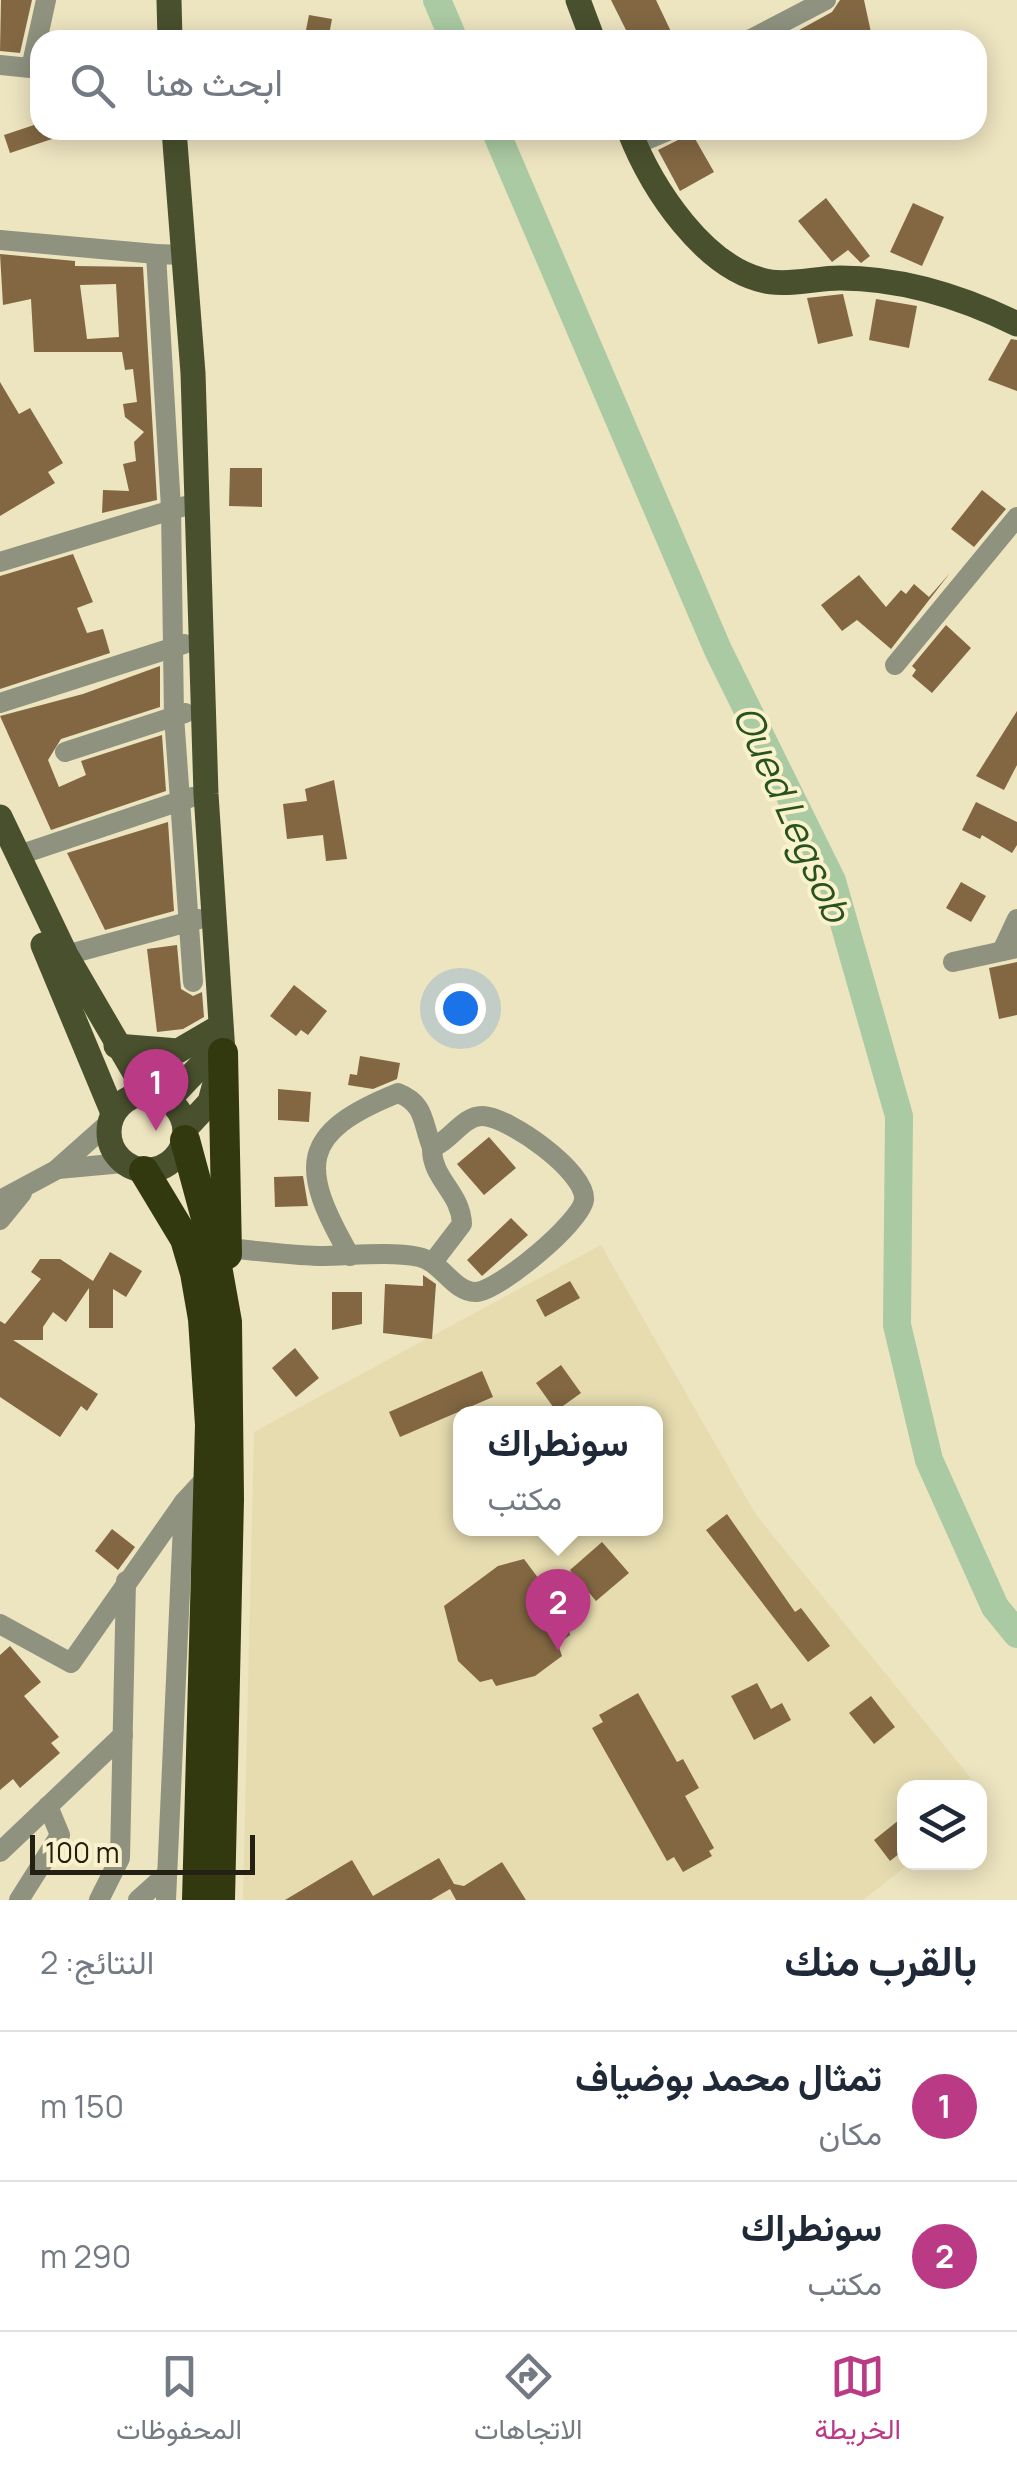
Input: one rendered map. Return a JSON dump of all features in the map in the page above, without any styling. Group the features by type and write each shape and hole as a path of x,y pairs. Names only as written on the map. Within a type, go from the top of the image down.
{"highway":[{"path":"218,1032 228,1248 229,1482 220,1900"},
{"path":"185,1134 213,1244 226,1322"},
{"path":"134,1167 185,1239 195,1273 206,1350 210,1425 197,1900"}],"main road":[{"path":"169,0 170,30"},
{"path":"578,0 589,30"},
{"path":"0,818 9,855 111,1118 110,1145 134,1167 175,1159 185,1134 210,1102 218,1032 200,919 193,796 206,706 193,373 175,140"},
{"path":"634,140 668,200 713,252 734,268 770,282 836,278 901,284 939,293 1017,324"},
{"path":"9,855 116,1046 158,1097 182,1118 185,1134"},
{"path":"111,1118 128,1099 158,1097 209,1057 218,1032"},
{"path":"116,1046 178,1052 218,1032"}],"street":[{"path":"42,30 46,0"},
{"path":"768,30 826,0"},
{"path":"0,65 30,68"},
{"path":"0,240 182,255"},
{"path":"9,855 193,796 174,716 172,508 156,254"},
{"path":"165,372 193,373"},
{"path":"0,562 172,508 199,504"},
{"path":"895,665 1017,517"},
{"path":"0,703 172,646 204,640"},
{"path":"65,752 206,706"},
{"path":"66,956 200,919 193,982"},
{"path":"953,962 1010,950 1017,919"},
{"path":"350,1256 315,1173 314,1155 322,1140 348,1116 398,1093 412,1098 425,1116 432,1147 431,1163 460,1203 462,1224 433,1262"},
{"path":"0,1200 56,1170 111,1118"},
{"path":"228,1248 422,1257 467,1291 495,1285 578,1215 584,1193 580,1182 542,1146 493,1118 472,1118 432,1147"},
{"path":"56,1170 134,1167"},
{"path":"0,1220 30,1184"},
{"path":"0,1624 71,1663 126,1581 206,1478"},
{"path":"166,1900 184,1502"},
{"path":"152,1546 182,1552"},
{"path":"100,1900 120,1858 126,1581"},
{"path":"0,1852 122,1736"},
{"path":"19,1900 60,1835 48,1806"},
{"path":"138,1900 167,1874"}],"shaded area":[{"path":"601,1245 756,1515 972,1780 897,1780 897,1870 901,1870 863,1900 243,1900 254,1432"}],"building":[{"path":"1,0 32,0 20,53 0,51"},
{"path":"611,0 656,0 670,30 626,30"},
{"path":"840,0 864,0 870,30 799,30 832,12"},
{"path":"309,15 332,19 330,30 306,30"},
{"path":"30,126 30,140 49,140 10,153 4,135"},
{"path":"678,140 696,140 714,172 680,191 658,150"},
{"path":"826,198 870,256 861,263 848,250 832,262 798,221"},
{"path":"913,203 944,217 922,266 890,252"},
{"path":"0,254 75,261 75,266 143,267 157,500 102,513 103,490 129,491 123,464 136,461 134,442 144,432 125,417 123,404 137,402 133,369 125,370 122,352 34,352 31,299 3,305","holes":["116,284 119,337 87,339 80,285"]},
{"path":"843,294 853,336 818,344 807,298"},
{"path":"876,299 917,306 909,348 869,340"},
{"path":"1011,339 1017,340 1017,391 988,380"},
{"path":"0,382 19,414 30,408 63,463 48,472 55,483 0,516"},
{"path":"230,468 262,468 262,507 229,506"},
{"path":"982,490 1006,509 974,547 951,529"},
{"path":"73,554 93,602 77,608 87,633 103,629 110,653 0,689 0,576"},
{"path":"950,573 891,649 857,620 842,631 821,605 859,575 886,607 901,590 906,594 914,584 929,597"},
{"path":"946,625 971,648 932,693 912,676 916,670 912,666"},
{"path":"160,666 160,707 61,739 48,760 59,787 86,775 81,761 162,735 166,791 51,830 0,716 83,694"},
{"path":"1017,711 1017,765 1004,790 976,776"},
{"path":"334,780 347,859 326,861 323,835 287,839 283,804 307,801 305,789"},
{"path":"976,802 1017,822 1017,845 1012,853 982,835 980,839 962,830"},
{"path":"168,822 174,911 105,930 67,853"},
{"path":"961,882 986,896 971,922 946,908"},
{"path":"177,945 181,989 193,996 202,992 204,1017 183,1029 157,1032 147,949"},
{"path":"1017,962 1017,1015 999,1019 989,968"},
{"path":"294,985 327,1011 308,1035 301,1030 296,1036 270,1016"},
{"path":"360,1056 400,1063 397,1079 373,1089 348,1085 350,1074 357,1075"},
{"path":"278,1089 311,1092 309,1122 278,1120"},
{"path":"489,1137 516,1168 484,1195 457,1164"},
{"path":"303,1176 308,1206 275,1207 274,1177"},
{"path":"511,1218 528,1235 482,1276 467,1260"},
{"path":"110,1252 142,1271 126,1297 113,1289 113,1328 89,1328 89,1288 66,1322 53,1312 43,1327 43,1340 13,1340 98,1394 87,1411 81,1406 60,1437 0,1397 0,1321 5,1324 41,1279 31,1272 40,1259 60,1259 93,1281"},
{"path":"423,1275 436,1284 432,1339 383,1333 385,1284 423,1286"},
{"path":"570,1281 580,1298 545,1317 536,1300"},
{"path":"332,1292 362,1292 362,1324 332,1330"},
{"path":"295,1348 319,1378 296,1397 272,1368"},
{"path":"561,1365 581,1393 563,1406 552,1406 536,1383"},
{"path":"482,1371 493,1397 472,1406 453,1406 453,1414 400,1437 389,1412"},
{"path":"727,1514 795,1612 801,1608 830,1646 808,1662 706,1530"},
{"path":"112,1529 135,1547 118,1570 95,1551"},
{"path":"602,1542 629,1573 596,1601 570,1570"},
{"path":"524,1559 565,1614 570,1635 558,1644 562,1656 535,1676 496,1686 492,1679 480,1682 458,1661 444,1606 498,1566"},
{"path":"10,1646 41,1682 24,1696 59,1737 51,1743 60,1753 20,1788 13,1779 0,1790 0,1655"},
{"path":"757,1683 771,1709 782,1703 791,1720 754,1740 731,1696"},
{"path":"638,1693 677,1762 683,1759 699,1788 685,1796 714,1848 709,1851 712,1856 683,1872 674,1857 667,1861 592,1728 603,1722 599,1715"},
{"path":"871,1696 895,1727 874,1744 849,1713"},
{"path":"897,1822 897,1856 890,1861 874,1840"},
{"path":"439,1858 454,1884 464,1886 502,1862 526,1900 456,1900 450,1889 431,1900 285,1900 352,1860 373,1896"}],"waterway":[{"name":"Oued Legsob","path":"437,0 450,30"},
{"name":"Oued Legsob","path":"499,140 718,650 832,881 899,1116 897,1325 929,1460 995,1607 1017,1634"}],"place":[{"name":"تمثال محمد بوضياف","path":"156,1131"},
{"name":"سونطراك","path":"558,1651"}]}
